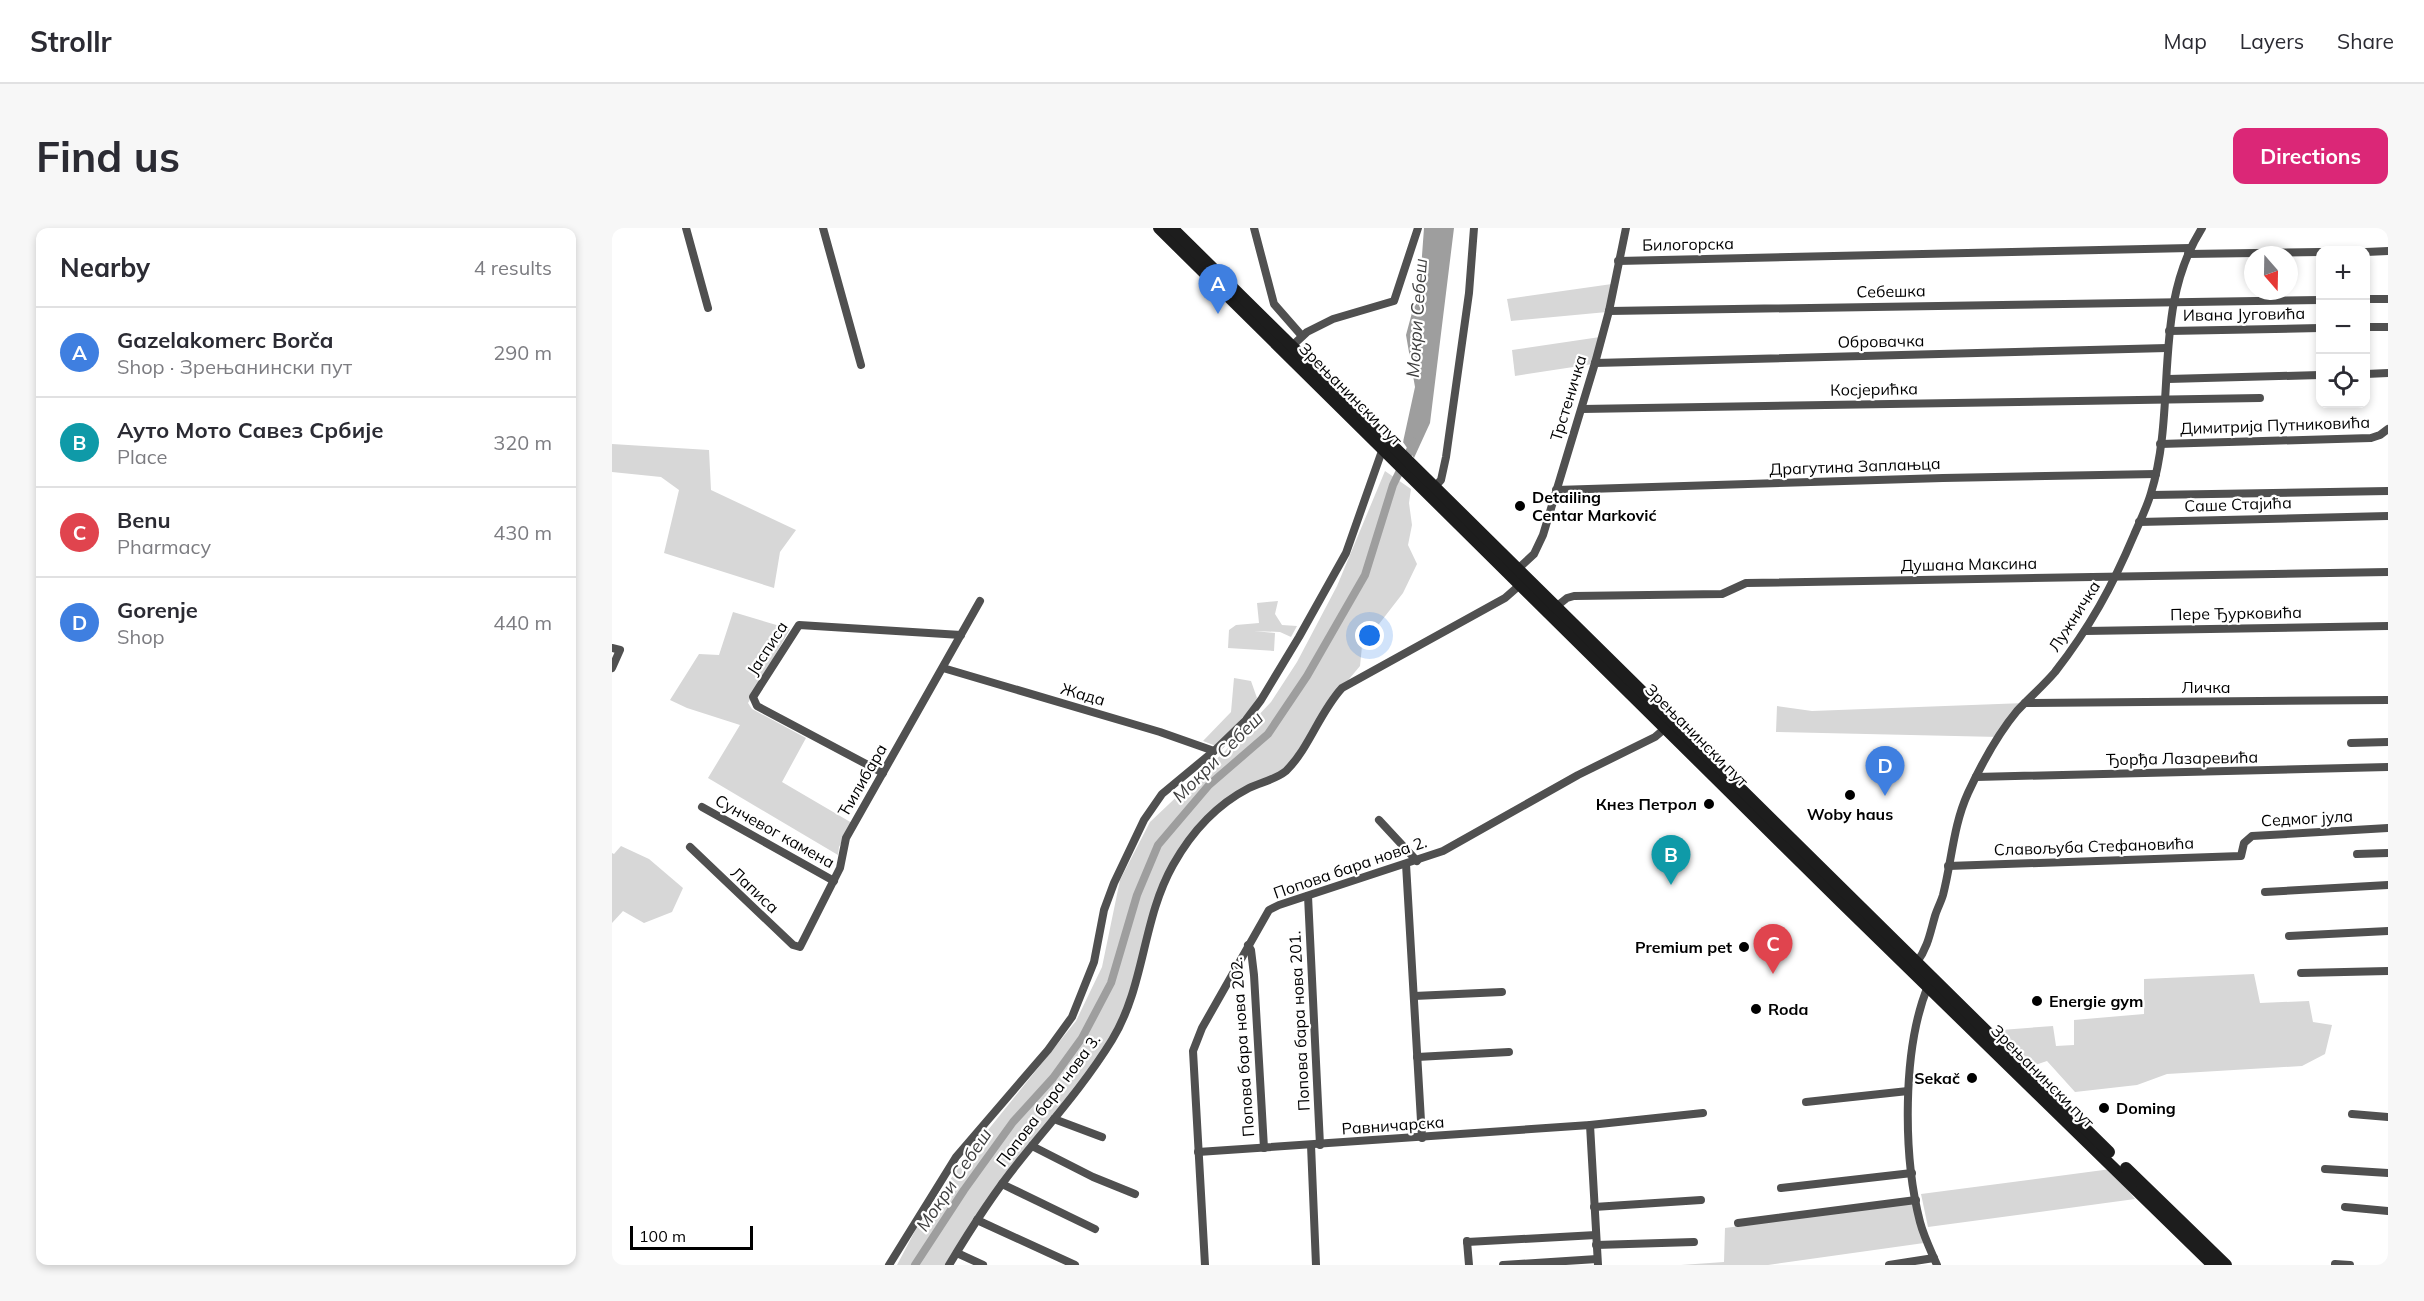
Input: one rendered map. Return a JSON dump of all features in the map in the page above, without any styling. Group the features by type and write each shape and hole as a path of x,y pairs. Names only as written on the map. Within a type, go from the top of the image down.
{"main road":[{"name":"Зрењанински пут","path":"1159,228 1383,448 1397,456"},
{"name":"Зрењанински пут","path":"1172,228 1297,341 1397,456 1519,568 1669,724 1928,986 2212,1265"},
{"name":"Зрењанински пут","path":"1432,490 1521,584 1917,962 2226,1265"}],"street":[{"path":"686,228 708,308"},
{"path":"823,228 861,365"},
{"path":"1254,228 1274,304 1297,341"},
{"name":"Зрењанински пут","path":"1297,341 1348,313 1394,301 1418,228"},
{"path":"1432,490 1443,477 1468,293 1474,228"},
{"name":"Трстеничка","path":"1519,568 1534,554 1540,542 1582,409 1609,311 1626,228"},
{"name":"Лужничка","path":"1917,962 1931,933 1943,894 1960,812 1976,777 1999,737 2025,703 2053,674 2100,608 2117,576 2151,495 2166,399 2167,348 2173,302 2178,280 2189,251 2202,228"},
{"name":"Билогорска","path":"1618,261 2189,251 2316,252"},
{"path":"2370,252 2388,251"},
{"path":"2370,299 2388,298"},
{"name":"Себешка","path":"1609,311 2316,300"},
{"path":"2370,327 2388,327"},
{"name":"Ивана Југовића","path":"2169,331 2316,328"},
{"name":"Обровачка","path":"1595,363 2167,348"},
{"path":"2370,374 2388,373"},
{"path":"2168,379 2316,375"},
{"name":"Косјерићка","path":"1582,409 2260,398"},
{"name":"Димитрија Путниковића","path":"2160,444 2371,438 2388,429"},
{"path":"889,1265 956,1157 1048,1050 1072,1017 1094,962 1104,910 1114,882 1153,804 1170,786 1214,751 1253,711 1306,625 1346,553 1383,448"},
{"name":"Драгутина Заплањца","path":"1556,490 2156,474"},
{"path":"2151,495 2388,491"},
{"name":"Саше Стајића","path":"2139,522 2388,516"},
{"name":"Душана Максина","path":"1557,606 1564,599 1575,596 1722,594 1746,584 2388,572"},
{"name":"Попова бара нова 3.","path":"949,1265 1002,1184 1103,1055 1124,1018 1135,990 1146,939 1163,885 1174,863 1201,824 1248,788 1284,772 1295,761 1329,703 1342,688 1505,598 1521,584"},
{"path":"961,635 980,601"},
{"name":"Јасписа","path":"883,773 757,706 753,697 799,625 961,635"},
{"name":"Пере Ђурковића","path":"2085,631 2388,626"},
{"name":"Ћилибара","path":"803,945 834,881 843,858 843,845 961,635"},
{"path":"612,648 620,650 612,668"},
{"name":"Жада","path":"943,668 1214,751"},
{"name":"Личка","path":"2025,703 2388,700"},
{"name":"Попова бара нова 2.","path":"1205,1265 1193,1068 1194,1045 1269,910 1417,861 1453,846 1578,775 1655,737 1669,724"},
{"path":"2350,743 2388,742"},
{"name":"Ђорђа Лазаревића","path":"1976,777 2388,767"},
{"name":"Сунчевог камена","path":"702,807 834,881"},
{"path":"1379,820 1417,861"},
{"name":"Седмог јула","path":"2241,856 2244,843 2252,836 2388,828"},
{"name":"Лаписа","path":"690,847 793,945 798,948 803,945"},
{"path":"2357,854 2388,853"},
{"name":"Славољуба Стефановића","path":"1947,866 2241,856"},
{"path":"1406,864 1422,1138"},
{"path":"2265,892 2388,885"},
{"name":"Попова бара нова 201.","path":"1308,896 1316,1145 1316,1265"},
{"path":"2289,936 2388,931"},
{"name":"Попова бара нова 202.","path":"1248,945 1251,950 1254,975 1264,1148"},
{"path":"2301,973 2388,972"},
{"path":"1890,1265 1935,1262 1922,1228 1916,1200 1912,1173 1908,1091 1917,1025 1928,986"},
{"path":"1414,996 1502,992"},
{"path":"1417,1057 1509,1052"},
{"path":"1806,1102 1908,1091"},
{"name":"Равничарска","path":"1198,1152 1422,1138 1590,1125 1703,1113"},
{"path":"2352,1114 2388,1117"},
{"path":"1054,1119 1102,1137"},
{"path":"1503,1265 1597,1262 1590,1125"},
{"path":"1032,1146 1093,1177 1136,1194"},
{"path":"2325,1169 2388,1173"},
{"path":"1781,1188 1912,1173"},
{"path":"1002,1184 1095,1229"},
{"path":"1594,1207 1701,1200"},
{"path":"1738,1223 1916,1200"},
{"path":"2345,1207 2388,1211"},
{"path":"977,1220 1075,1265"},
{"path":"1469,1265 1467,1241 1596,1235"},
{"path":"1596,1245 1694,1242"},
{"path":"957,1253 983,1265"},
{"path":"2335,1264 2350,1265"}],"shaded area":[{"path":"1612,284 1607,312 1511,321 1507,299"},
{"path":"1600,337 1593,364 1515,376 1512,350"},
{"path":"612,444 709,450 711,490 796,530 780,552 774,588 664,553 679,490 661,477 612,472"},
{"path":"1385,471 1411,489 1409,503 1412,525 1408,545 1417,564 1403,593 1362,646 1360,666 1329,703 1284,772 1259,783 1201,824 1174,863 1114,1038 1016,1165 950,1265 897,1265 916,1229 963,1161 1076,1021 1102,967 1120,880 1150,822 1224,752 1271,702 1297,662 1337,586"},
{"path":"1278,601 1275,614 1282,625 1297,626 1291,637 1280,632 1254,631 1275,633 1274,651 1228,648 1229,630 1236,625 1259,623 1257,603"},
{"path":"733,612 790,629 748,703 752,709 806,738 782,782 852,823 839,847 838,855 708,778 740,725 687,708 670,700 699,654 719,655"},
{"path":"1234,678 1251,681 1257,698 1247,713 1216,746 1203,741 1231,712"},
{"path":"2025,703 1999,737 1776,732 1777,706 1812,711"},
{"path":"621,846 649,859 683,888 672,912 644,923 623,911 612,923 612,853 614,854"},
{"path":"2254,974 2260,1003 2309,1001 2313,1022 2332,1025 2325,1054 2302,1066 2167,1074 2137,1085 2075,1092 2047,1061 2032,1066 2001,1030 2053,1026 2056,1046 2074,1045 2074,1020 2144,1014 2144,979"},
{"path":"2111,1169 2135,1199 1928,1227 1921,1194"},
{"path":"1914,1203 1924,1243 1768,1265 1681,1265 1724,1262 1725,1228"}],"water":[{"path":"1424,228 1454,228 1430,423 1414,458 1403,442 1415,387 1406,335 1420,283"}],"waterway":[{"name":"Мокри Себеш","path":"915,1265 964,1190 1013,1122 1053,1078 1082,1038 1111,983 1137,895 1158,845 1209,785 1268,734 1307,676 1365,575 1393,485 1414,442"}],"place":[{"name":"Gazelakomerc Borča","path":"1218,314"},
{"name":"Detailing Centar Marković","path":"1520,506"},
{"name":"Woby haus","path":"1850,795"},
{"name":"Gorenje","path":"1885,796"},
{"name":"Кнез Петрол","path":"1709,804"},
{"name":"Ауто Мото Савез Србије","path":"1671,885"},
{"name":"Premium pet","path":"1744,947"},
{"name":"Benu","path":"1773,974"},
{"name":"Energie gym","path":"2037,1001"},
{"name":"Roda","path":"1756,1009"},
{"name":"Sekač","path":"1972,1078"},
{"name":"Doming","path":"2104,1108"}]}
